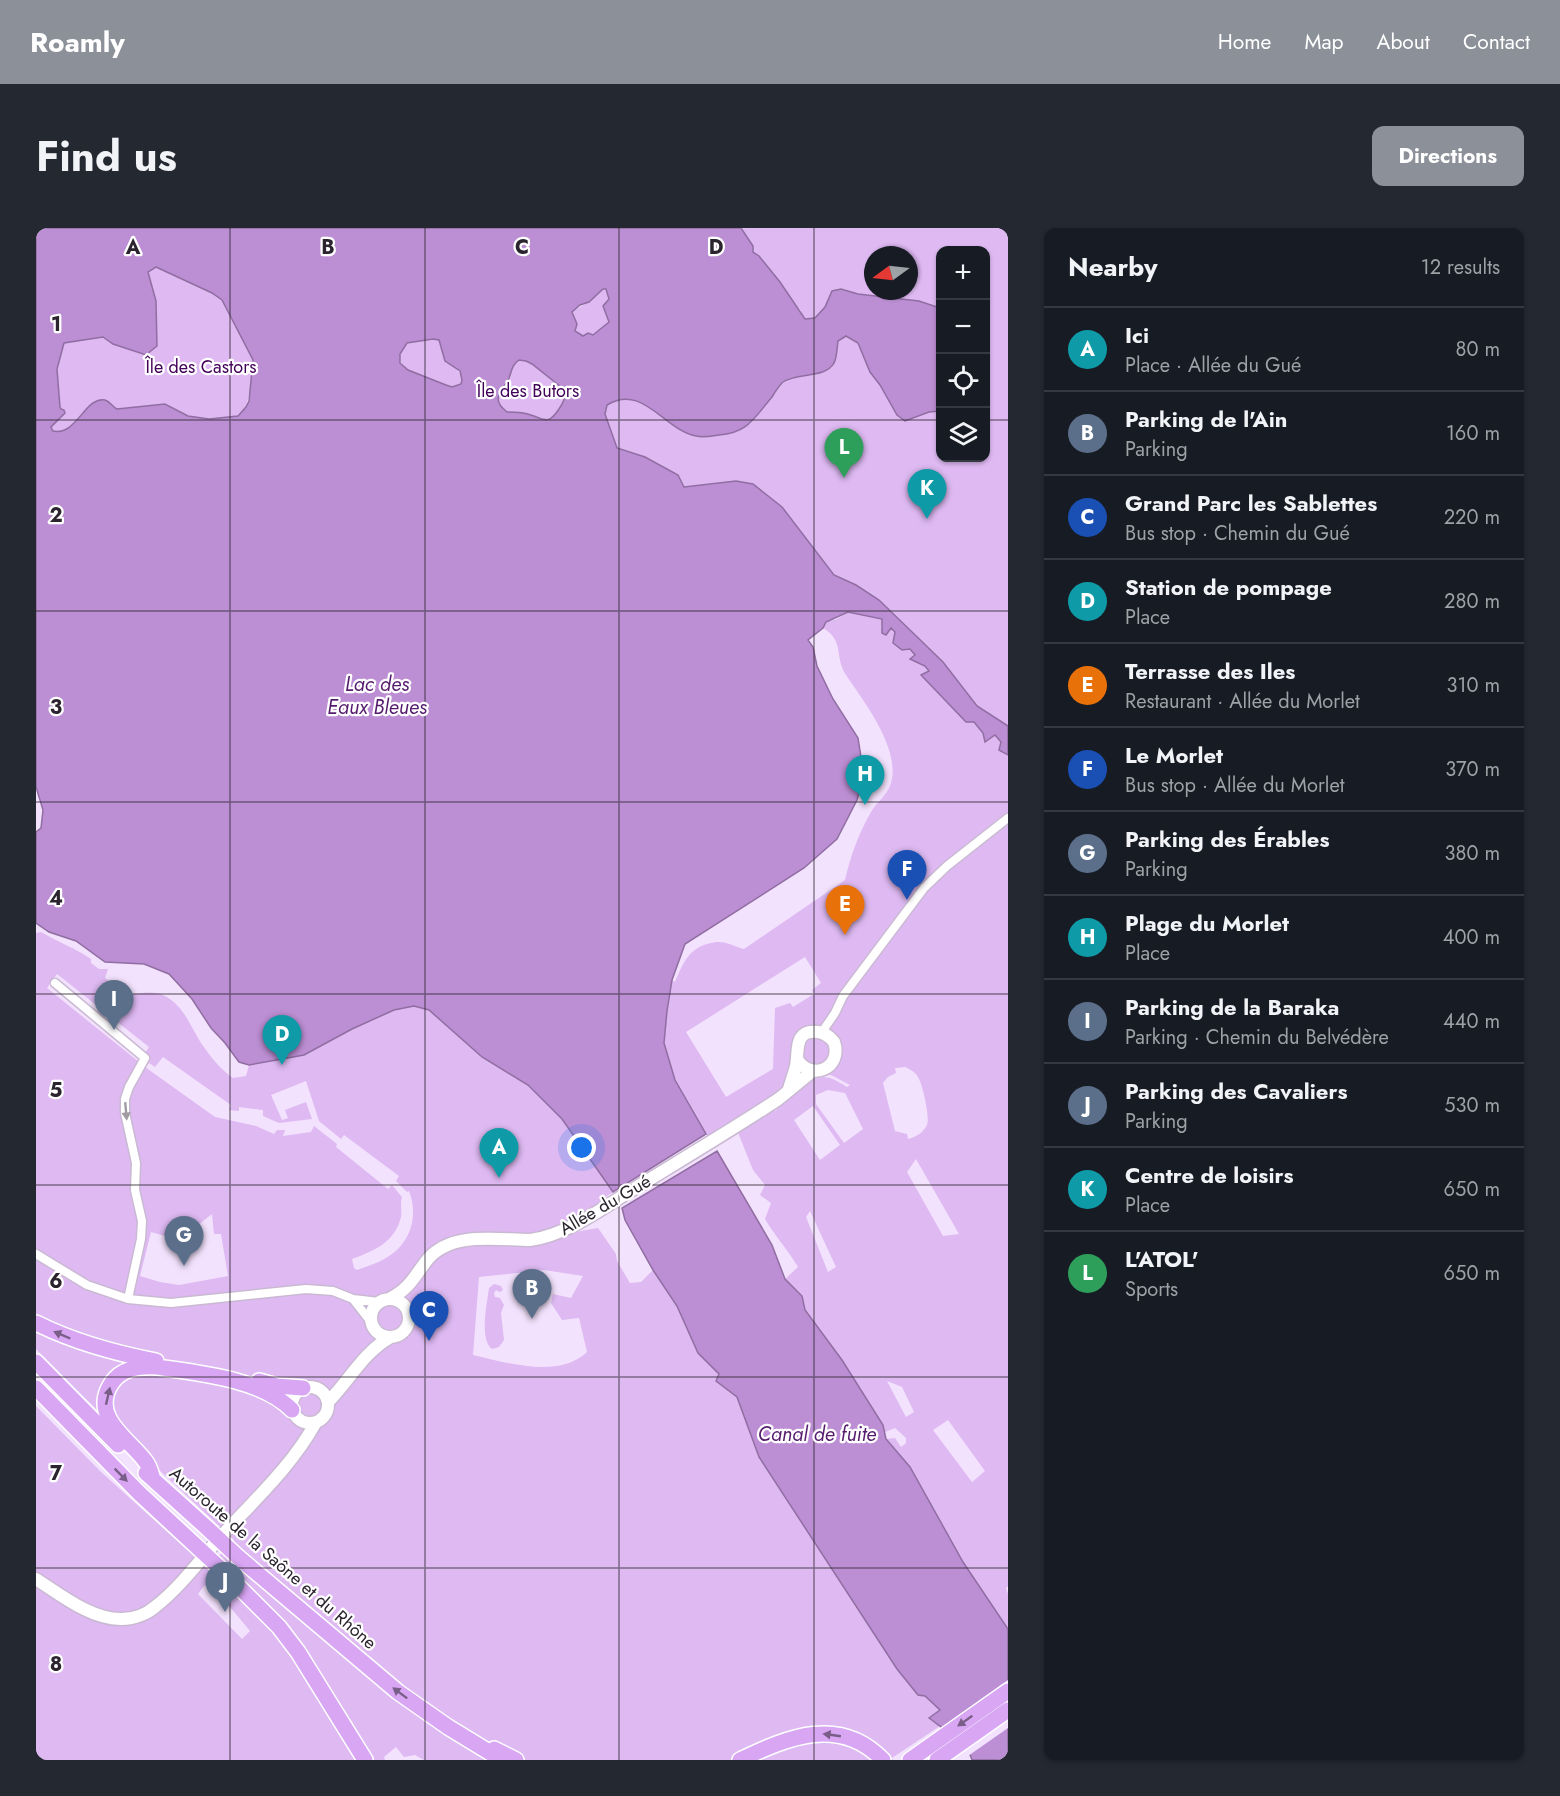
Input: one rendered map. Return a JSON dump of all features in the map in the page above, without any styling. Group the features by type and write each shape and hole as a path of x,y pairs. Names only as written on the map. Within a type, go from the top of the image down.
{"highway":[{"path":"36,1323 73,1340 121,1354 277,1386 303,1388"},
{"name":"Autoroute de la Saône et du Rhône","path":"36,1362 153,1479 238,1557 398,1692 448,1727 502,1760"},
{"path":"153,1479 147,1463 111,1424 107,1414 105,1404 108,1389 114,1379 126,1371 144,1366 157,1367 242,1383 282,1400 294,1413"},
{"path":"36,1388 122,1476 261,1608 298,1652 365,1760"},
{"path":"261,1608 297,1662 355,1760"},
{"path":"916,1756 1008,1691"},
{"path":"938,1760 1008,1710"},
{"path":"953,1760 1008,1721"},
{"path":"448,1727 516,1760"},
{"path":"740,1760 785,1740 802,1735 826,1734 859,1742 883,1760"}],"street":[{"path":"826,1036 843,996 924,888 947,866 1008,818"},
{"path":"54,983 145,1058 125,1099 125,1113 136,1163 135,1190 142,1221 141,1239 128,1299"},
{"path":"789,1089 797,1059 796,1049 803,1036 812,1032 826,1036 836,1051 834,1060 825,1070 813,1071 804,1067 797,1059"},
{"name":"Allée du Gué","path":"406,1308 414,1280 428,1259 450,1243 463,1240 541,1239 557,1233 719,1137 780,1098 813,1071"},
{"path":"36,1254 87,1285 128,1299 171,1303 306,1289 333,1291 354,1299 399,1301 409,1315 408,1326 399,1335 389,1338 371,1350 328,1402 325,1415 316,1422 300,1450 156,1606 136,1617 112,1619 93,1613 36,1579"},
{"name":"Allée du Gué","path":"384,1300 414,1280"},
{"path":"354,1299 380,1335 389,1338"},
{"path":"320,1390 337,1383 346,1376 370,1345 372,1311 384,1300"},
{"path":"289,1462 299,1439 293,1397 303,1388 314,1387 320,1390 328,1402"},
{"path":"294,1413 305,1423 316,1422"}],"green space":[{"path":"741,228 1008,228 1008,726 977,706 943,662 879,600 856,585 834,576 782,507 736,481 684,487 678,475 645,457 617,448 605,414 607,404 617,400 627,399 645,405 678,429 750,424 783,383 796,376 823,372 800,309 794,305 767,265 753,252 753,246"},
{"name":"Île des Castors","path":"159,267 222,300 253,360 251,387 246,407 238,416 209,419 188,416 167,404 117,409 100,401 67,429 53,431 51,427 65,413 65,410 60,407 57,369 64,343 103,337 113,344 146,355 156,319 156,301 148,271"},
{"path":"603,289 606,289 609,299 603,306 609,322 593,335 588,333 583,336 575,331 576,322 572,315 573,311 589,302"},
{"path":"430,339 439,340 447,363 460,374 461,384 452,387 432,381 408,370 403,365 400,359 401,352 406,345"},
{"name":"Île des Butors","path":"518,360 532,364 566,391 563,402 551,419 542,420 528,414 507,412 499,402 499,395"},
{"path":"848,612 882,619 882,633 886,635 891,628 895,632 893,643 902,650 910,649 915,656 911,659 925,666 929,672 922,675 966,721 974,722 983,733 985,741 995,735 1001,743 1000,750 1008,755 1008,1586 1006,1588 1008,1629 963,1562 910,1467 886,1439 895,1438 901,1447 906,1443 906,1438 895,1428 885,1432 883,1425 842,1360 805,1310 802,1296 785,1279 798,1267 765,1219 771,1203 760,1195 765,1185 753,1170 737,1130 713,1145 677,1084 665,1045 665,1020 672,980 675,982 689,955 700,947 717,942 744,949 845,880 862,829 890,786 893,772 887,743 842,668 834,638 823,628 826,622 837,619","holes":["805,957 821,983 812,990 814,994 793,1007 790,1003 775,1008 773,1069 726,1097 686,1032","905,1067 915,1073 921,1083 926,1102 927,1125 919,1134 908,1139 907,1134 895,1131 883,1083 896,1073 895,1068","816,1075 831,1075 850,1085 847,1087 830,1078 814,1079 800,1088 775,1111 773,1110 806,1080","828,1090 845,1093 863,1129 844,1143 816,1104 816,1095","813,1106 840,1145 820,1160 794,1120","916,1159 959,1234 943,1236 907,1172","810,1211 836,1267 828,1272 806,1217","887,1381 902,1387 914,1412 906,1417","948,1420 985,1471 972,1482 933,1430"]},
{"path":"41,932 79,952 91,959 91,963 99,969 108,969 105,978 126,995 154,993 170,999 186,1016 212,1057 233,1078 246,1076 249,1065 304,1055 394,1010 414,1006 429,1010 482,1057 528,1085 562,1119 613,1192 604,1198 610,1207 572,1230 575,1232 598,1228 616,1254 617,1261 630,1283 641,1282 653,1270 677,1306 698,1353 719,1374 717,1381 737,1397 759,1457 897,1669 918,1695 925,1696 940,1710 929,1718 940,1726 892,1758 893,1760 424,1760 415,1755 404,1757 396,1747 384,1757 385,1760 36,1760 36,1406 100,1471 207,1568 234,1540 126,1439 36,1349 36,933","holes":["57,974 149,1047 139,1062 47,988","163,1057 231,1105 229,1110 239,1111 239,1107 263,1110 263,1116 279,1123 312,1119 306,1102 285,1110 288,1118 282,1120 271,1095 306,1081 319,1121 341,1139 344,1135 399,1176 396,1181 407,1192 409,1191 412,1200 413,1217 409,1234 392,1254 375,1264 357,1270 354,1268 352,1259 368,1253 389,1239 398,1226 402,1197 392,1185 388,1189 314,1126 311,1132 283,1136 285,1130 277,1130 274,1134 256,1126 215,1117 145,1067 149,1063 155,1067","212,1214 214,1234 221,1234 228,1276 179,1285 140,1276 151,1232 179,1240","544,1270 583,1276 571,1298 553,1294 551,1303 562,1320 579,1318 587,1352 575,1360 548,1367 517,1365 473,1355 479,1277","208,1585 216,1590 250,1631 242,1639 198,1594 204,1586"]},
{"path":"494,1284 501,1286 503,1290 500,1292 496,1290 494,1293 504,1305 501,1313 504,1340 499,1347 492,1349 486,1338 485,1321 489,1288"}],"water":[{"name":"Lac des Eaux Bleues","path":"36,228 741,228 753,246 753,252 780,282 805,319 815,318 825,307 832,291 841,289 864,295 864,300 910,300 936,307 936,411 905,421 897,415 870,372 858,343 846,336 838,341 835,361 830,368 783,382 750,423 729,434 702,437 684,432 653,410 632,400 620,400 607,405 605,414 617,448 645,457 678,475 684,487 736,481 753,484 782,507 834,575 856,585 879,600 943,662 977,706 1008,726 1008,755 999,750 1001,742 995,735 985,742 983,733 974,722 966,722 921,675 929,671 925,666 910,659 915,655 910,649 902,650 893,643 895,632 891,628 886,635 882,633 882,619 848,612 826,622 823,628 808,640 813,647 817,666 833,699 858,738 864,776 857,800 837,839 804,868 685,944 672,980 664,1043 675,1080 706,1134 613,1192 562,1119 528,1085 482,1057 429,1010 414,1006 394,1010 304,1055 249,1065 239,1062 211,1028 192,999 169,974 144,964 105,962 76,941 49,932 36,923 36,832 41,828 43,810 36,787","holes":["156,267 222,300 253,360 249,401 246,407 238,416 209,419 188,416 165,404 117,409 105,400 98,400 68,428 53,431 51,427 65,413 60,407 57,369 64,343 103,337 113,344 146,355 157,346 156,301 148,272","603,289 606,289 609,299 603,306 609,322 593,335 588,333 583,336 575,331 577,324 572,312 580,305 589,302","439,340 445,361 460,371 461,384 452,387 408,370 400,363 400,354 407,343","519,360 532,364 566,391 562,405 547,420 528,414 507,412 499,403 499,395"]},
{"name":"Canal de fuite","path":"717,1151 772,1245 785,1279 802,1296 805,1310 842,1360 883,1425 886,1439 910,1467 963,1562 1008,1629 1008,1760 972,1760 960,1742 929,1718 940,1710 925,1696 918,1695 897,1669 759,1457 737,1397 716,1381 719,1374 698,1353 677,1306 653,1270 625,1220 622,1208"}],"pier":[{"path":"1008,1680 1008,1728 968,1756 939,1729"}],"place":[{"name":"L'ATOL'","path":"844,478"},
{"name":"Centre de loisirs","path":"927,519"},
{"name":"Plage du Morlet","path":"865,805"},
{"name":"Le Morlet","path":"907,900"},
{"name":"Terrasse des Iles","path":"845,935"},
{"name":"Parking de la Baraka","path":"114,1030"},
{"name":"Station de pompage","path":"282,1065"},
{"name":"Ici","path":"499,1178"},
{"name":"Parking des Érables","path":"184,1266"},
{"name":"Parking de l'Ain","path":"532,1319"},
{"name":"Grand Parc les Sablettes","path":"429,1341"},
{"name":"Parking des Cavaliers","path":"225,1612"}]}
